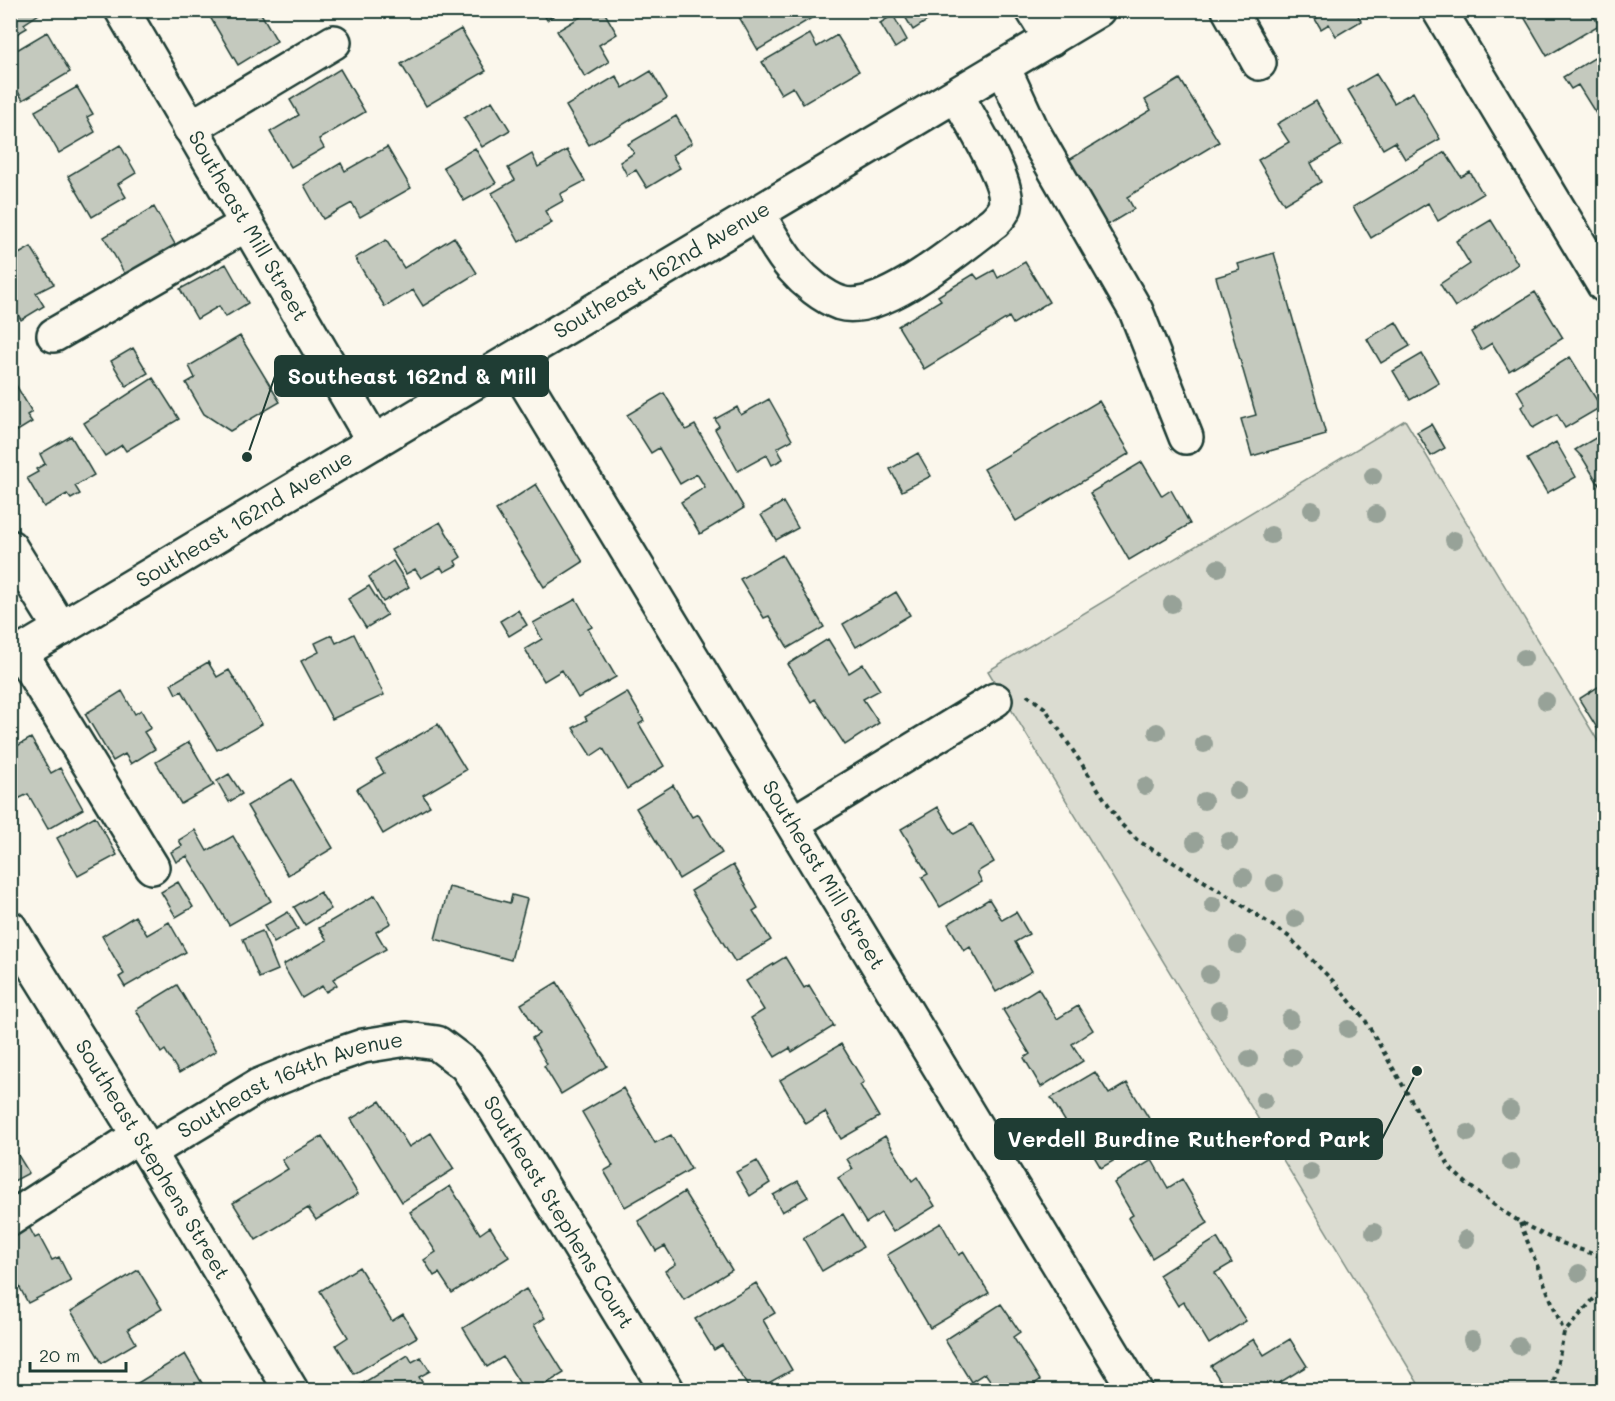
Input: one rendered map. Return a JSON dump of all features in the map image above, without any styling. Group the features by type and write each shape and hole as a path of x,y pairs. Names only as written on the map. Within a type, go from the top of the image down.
{"street":[{"name":"Southeast Mill Street","path":"122,10 374,442"},
{"path":"1033,10 1051,39"},
{"name":"Southeast 162nd Avenue","path":"16,656 1098,10"},
{"path":"1229,10 1259,63"},
{"path":"1439,10 1605,285"},
{"path":"190,128 334,42"},
{"path":"1003,67 1032,130 1136,311 1186,437"},
{"path":"758,214 792,268 817,290 842,303 867,304 901,290 994,222 1005,207 1005,188 957,96"},
{"path":"54,335 247,224"},
{"name":"Southeast Mill Street","path":"512,360 1135,1390"},
{"path":"10,547 61,630"},
{"path":"16,656 152,867"},
{"path":"793,824 994,700"},
{"name":"Southeast Stephens Street","path":"10,928 143,1144 284,1388"},
{"name":"Southeast 164th Avenue","path":"10,1219 143,1144 258,1086 318,1061 363,1046 407,1039 437,1043"},
{"name":"Southeast Stephens Court","path":"437,1043 466,1065 491,1102 667,1390"}],"path":[{"path":"994,700 1011,693 1029,695 1045,708 1121,824 1137,840 1288,936 1333,981 1364,1018 1451,1168 1470,1187 1520,1223 1557,1241 1605,1257"},
{"path":"1520,1223 1557,1310 1564,1333 1552,1390"},
{"path":"1564,1333 1605,1287"}],"shaded area":[{"path":"1405,420 1604,751 1604,1390 1422,1390 988,671"}],"building":[{"path":"10,10 41,10 42,12 24,24 27,28 10,38"},
{"path":"206,10 259,10 277,41 238,65"},
{"path":"541,10 562,10 547,20"},
{"path":"592,10 603,10 617,34 599,45 609,62 585,77 557,31"},
{"path":"735,10 812,10 815,16 758,50"},
{"path":"901,10 944,10 913,30"},
{"path":"1316,10 1355,10 1361,21 1336,36 1329,24 1321,29 1315,19 1319,17"},
{"path":"1520,10 1590,10 1599,25 1547,56"},
{"path":"893,15 907,40 895,48 880,23"},
{"path":"461,29 486,71 426,106 401,64"},
{"path":"47,32 70,72 23,100 10,79 10,54"},
{"path":"810,34 817,47 837,35 859,71 803,104 793,87 781,94 762,62"},
{"path":"1604,52 1604,113 1598,117 1578,85 1571,89 1563,77"},
{"path":"340,69 365,112 319,139 324,148 291,167 270,132 299,115 290,100"},
{"path":"651,71 667,98 589,145 566,106 616,76 623,88"},
{"path":"1376,74 1394,103 1413,92 1440,139 1405,159 1395,142 1383,149 1348,90"},
{"path":"1180,79 1219,142 1127,197 1134,209 1101,229 1064,163 1151,110 1145,100"},
{"path":"77,87 93,114 87,117 95,132 59,153 35,111"},
{"path":"492,101 510,130 482,147 464,118"},
{"path":"1316,101 1342,145 1311,163 1321,182 1284,204 1258,160 1289,142 1277,124"},
{"path":"676,116 692,143 672,155 680,168 647,188 636,170 627,175 620,162 634,153 628,144"},
{"path":"120,145 136,173 118,184 126,197 92,217 68,176"},
{"path":"387,147 411,188 360,217 352,203 323,219 304,185 341,163 345,171"},
{"path":"475,148 496,183 464,201 443,167"},
{"path":"567,150 585,181 560,194 563,201 545,211 552,223 519,242 492,193 515,180 508,168 532,154 538,167"},
{"path":"1445,152 1461,177 1470,172 1483,194 1438,221 1428,203 1371,238 1353,207"},
{"path":"154,207 176,246 126,276 104,237"},
{"path":"1491,220 1518,264 1455,307 1440,284 1470,264 1456,241"},
{"path":"454,237 477,273 423,306 413,290 385,307 355,258 386,240 404,268"},
{"path":"31,247 54,284 36,293 44,306 21,320 10,301 10,259"},
{"path":"1274,253 1326,435 1252,456 1241,419 1256,415 1216,277 1240,270 1238,264"},
{"path":"1025,262 1049,302 1013,324 1009,317 924,369 898,326 941,300 938,296 974,274 978,279 994,270 998,278"},
{"path":"226,264 248,303 225,317 219,306 197,319 180,289"},
{"path":"1535,292 1563,338 1509,371 1492,343 1481,350 1471,332"},
{"path":"1396,322 1410,346 1381,363 1367,339"},
{"path":"240,336 280,402 230,431 204,414 186,383 195,378 189,366"},
{"path":"133,348 148,373 126,386 111,361"},
{"path":"1422,354 1439,383 1410,400 1393,371"},
{"path":"1570,357 1601,407 1565,428 1557,414 1533,428 1521,407 1525,404 1517,390"},
{"path":"10,375 32,412 27,415 32,422 11,435"},
{"path":"153,378 179,419 126,451 122,445 105,456 84,423"},
{"path":"664,393 686,430 695,425 744,508 700,534 681,502 705,487 697,474 680,484 659,448 651,453 627,415"},
{"path":"769,399 792,440 777,448 783,459 772,465 767,455 738,471 715,429 719,426 715,419 737,407 741,415"},
{"path":"1099,401 1130,453 1016,521 984,469"},
{"path":"1431,424 1445,448 1431,456 1417,432"},
{"path":"1604,433 1604,493 1582,457 1575,450"},
{"path":"71,436 94,475 75,486 80,494 71,499 67,494 44,507 27,478 38,472 36,469 45,464 40,454"},
{"path":"1556,442 1576,477 1547,493 1527,459"},
{"path":"918,453 931,476 902,491 890,469"},
{"path":"1142,462 1162,496 1171,490 1190,524 1129,560 1090,493"},
{"path":"536,484 583,562 544,587 496,510"},
{"path":"783,502 798,528 776,540 761,515"},
{"path":"440,522 461,557 455,561 457,565 444,572 441,567 421,578 415,569 406,574 391,550"},
{"path":"782,555 824,627 788,648 769,616 764,618 740,579"},
{"path":"393,561 409,587 383,602 369,577"},
{"path":"369,586 387,615 366,628 348,599"},
{"path":"896,592 910,615 856,647 843,624"},
{"path":"576,599 592,627 588,629 616,677 578,698 562,670 544,681 525,649 542,639 533,623"},
{"path":"518,610 527,625 509,636 500,621"},
{"path":"354,634 384,695 332,719 301,661 319,652 315,643 332,635 336,643"},
{"path":"828,639 849,673 863,664 880,690 863,699 879,723 845,745 815,699 811,702 788,664"},
{"path":"208,662 217,677 229,670 262,724 217,750 182,691 176,694 171,684"},
{"path":"1604,683 1604,723 1597,728 1579,699"},
{"path":"122,691 135,714 141,710 151,728 144,732 155,749 131,764 125,754 113,761 85,714"},
{"path":"627,692 644,721 639,724 664,766 627,789 603,748 591,756 573,728 587,720 585,717"},
{"path":"438,724 466,770 423,795 430,806 383,834 357,789 384,773 376,760"},
{"path":"31,738 51,773 60,768 83,809 48,829 28,794 10,803 10,750"},
{"path":"189,742 214,785 181,804 156,762"},
{"path":"229,774 242,794 229,802 217,781"},
{"path":"292,779 333,848 288,875 247,806"},
{"path":"673,785 692,817 698,814 722,853 679,879 636,808"},
{"path":"938,807 954,834 972,824 994,862 977,872 982,882 940,907 922,877 928,874 901,829"},
{"path":"95,816 117,855 78,876 57,838"},
{"path":"195,830 207,851 233,836 271,901 229,925 187,856 176,862 171,852 182,846 179,840"},
{"path":"733,865 758,908 753,911 771,940 735,962 691,891"},
{"path":"178,882 193,907 176,917 161,892"},
{"path":"449,887 510,903 512,895 527,899 511,960 435,939"},
{"path":"320,892 331,909 305,925 294,907"},
{"path":"375,895 391,923 376,932 386,949 333,979 337,985 326,992 322,986 302,998 283,965 327,940 319,928"},
{"path":"989,899 1002,920 1016,912 1029,934 1015,942 1032,971 996,992 970,947 964,951 948,924"},
{"path":"288,912 298,929 274,943 264,926"},
{"path":"135,916 147,935 169,922 186,952 125,987 119,977 124,974 102,936"},
{"path":"262,931 278,970 259,978 243,939"},
{"path":"785,957 804,988 809,985 834,1026 792,1052 790,1048 775,1057 751,1018 764,1010 746,981"},
{"path":"557,982 607,1066 561,1094 544,1066 547,1064 532,1038 539,1034 521,1004"},
{"path":"177,985 216,1051 179,1073 165,1050 161,1053 136,1010"},
{"path":"1038,988 1057,1019 1078,1006 1093,1030 1072,1044 1083,1061 1041,1087 1024,1058 1030,1054 1003,1010"},
{"path":"841,1044 864,1082 860,1085 879,1117 841,1139 825,1112 806,1124 780,1080"},
{"path":"1095,1072 1109,1094 1127,1083 1150,1120 1130,1132 1139,1146 1101,1168 1082,1136 1076,1139 1051,1098"},
{"path":"623,1088 655,1143 671,1135 691,1169 625,1207 604,1171 613,1166 582,1112"},
{"path":"380,1101 409,1147 431,1133 454,1169 402,1202 351,1119"},
{"path":"322,1136 358,1194 316,1220 308,1208 256,1240 233,1203 288,1169 282,1160"},
{"path":"885,1136 912,1181 917,1177 935,1206 893,1232 881,1213 866,1223 838,1178 853,1169 847,1159"},
{"path":"10,1142 29,1173 10,1183"},
{"path":"1152,1160 1168,1188 1182,1179 1208,1223 1152,1258 1128,1218 1133,1215 1114,1183"},
{"path":"757,1161 770,1183 750,1196 736,1172"},
{"path":"798,1181 808,1197 782,1212 773,1195"},
{"path":"450,1186 480,1234 490,1227 509,1257 452,1293 439,1273 434,1276 424,1260 436,1252 410,1212"},
{"path":"684,1192 732,1270 684,1300 665,1271 676,1264 665,1246 656,1251 638,1221"},
{"path":"843,1214 863,1247 822,1271 803,1238"},
{"path":"941,1223 959,1255 964,1252 989,1293 930,1328 887,1255"},
{"path":"28,1225 35,1238 39,1236 52,1260 59,1257 71,1281 28,1303 10,1269 10,1233"},
{"path":"1217,1238 1232,1263 1215,1273 1246,1321 1209,1344 1184,1302 1178,1306 1159,1275"},
{"path":"359,1267 392,1321 403,1314 417,1337 354,1374 336,1345 348,1337 320,1291"},
{"path":"138,1270 162,1309 128,1329 136,1343 102,1363 71,1311"},
{"path":"756,1283 775,1313 763,1320 792,1370 756,1390 750,1390 722,1345 714,1350 695,1319"},
{"path":"526,1289 545,1318 534,1325 564,1373 536,1390 524,1390 503,1357 487,1367 463,1328"},
{"path":"1001,1304 1020,1332 1013,1337 1040,1380 1025,1390 997,1390 985,1373 971,1382 945,1340"},
{"path":"1254,1339 1264,1355 1290,1339 1307,1366 1279,1383 1284,1390 1226,1390 1211,1366"},
{"path":"185,1354 206,1390 128,1389"},
{"path":"408,1355 412,1362 421,1357 430,1371 419,1377 427,1390 363,1390 360,1385"}],"place":[{"name":"Southeast 162nd & Mill","path":"247,457"},
{"name":"Verdell Burdine Rutherford Park","path":"1417,1071"}]}
